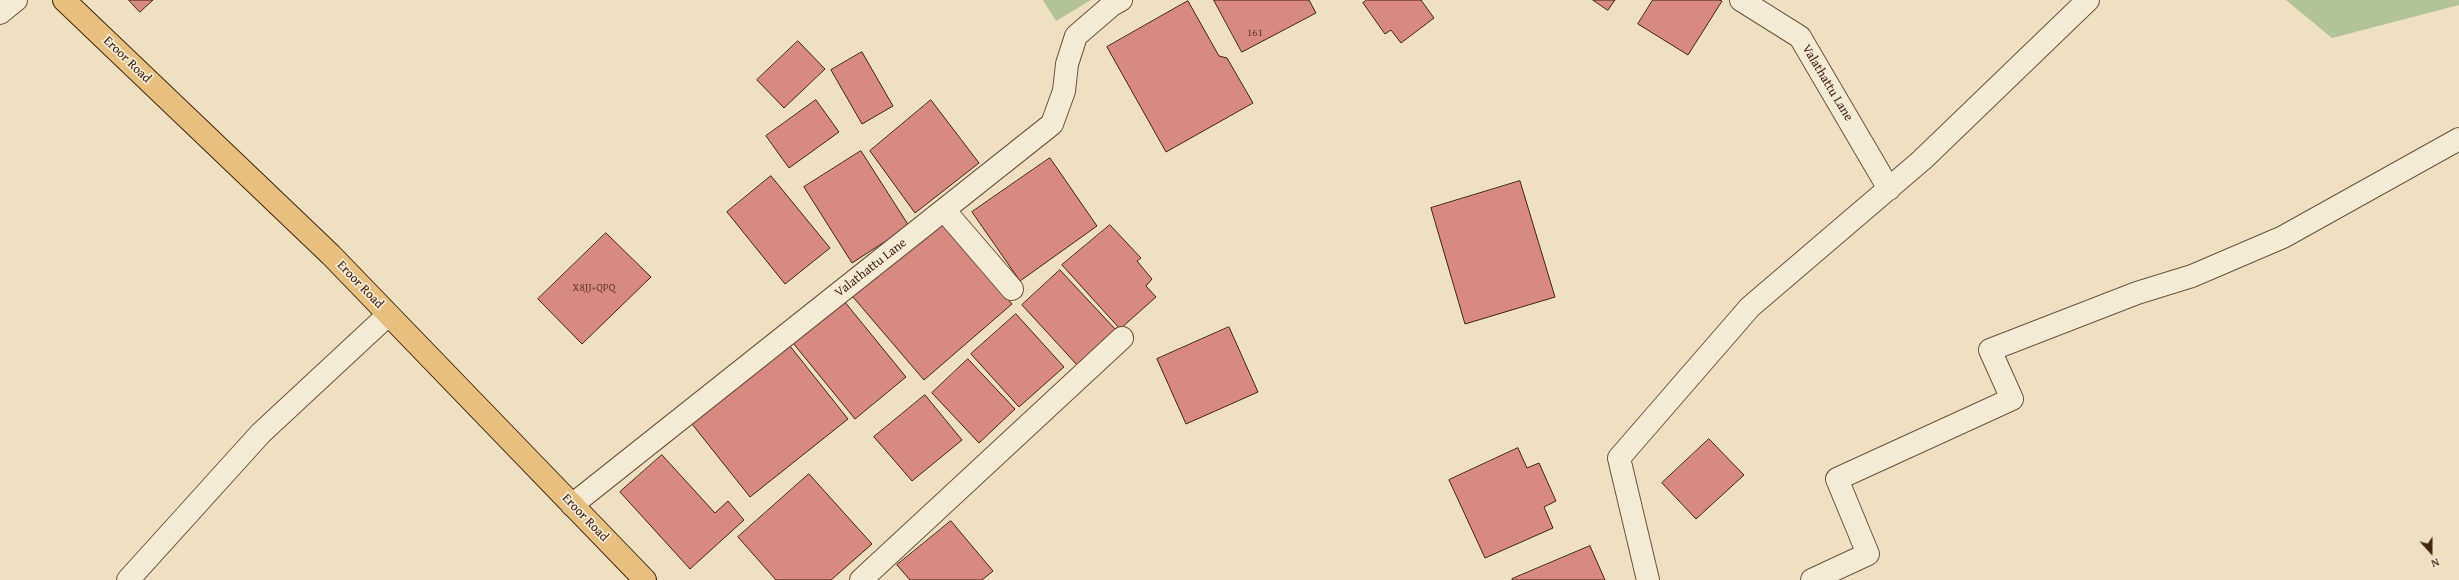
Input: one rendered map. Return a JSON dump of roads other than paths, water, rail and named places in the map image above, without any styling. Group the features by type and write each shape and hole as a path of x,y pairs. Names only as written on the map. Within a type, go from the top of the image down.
{"main road":[{"name":"Eroor Road","path":"64,0 331,255 645,580"}],"street":[{"path":"0,13 16,0"},
{"name":"Valathattu Lane","path":"572,505 1052,124 1064,91 1067,64 1076,36 1112,5 1121,0"},
{"name":"Valathattu Lane","path":"1742,0 1800,38 1889,189"},
{"path":"1648,580 1619,458 1750,307 1922,160 2088,0"},
{"path":"1812,580 1868,554 1837,479 2012,399 1990,350 2137,293 2192,276 2283,237 2459,139"},
{"path":"944,210 1012,289"},
{"path":"128,580 261,433 388,314"},
{"path":"860,580 1122,338"}]}
